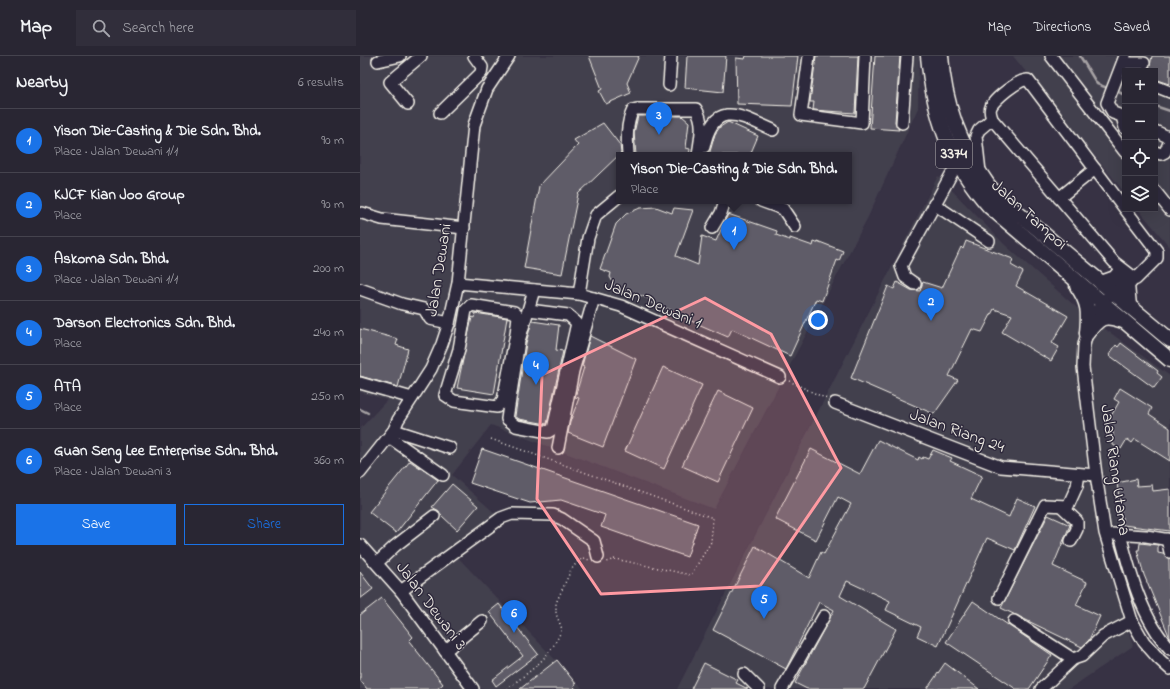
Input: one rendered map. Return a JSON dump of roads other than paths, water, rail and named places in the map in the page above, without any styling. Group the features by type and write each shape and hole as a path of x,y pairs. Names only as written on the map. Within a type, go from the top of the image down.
{"main road":[{"name":"Jalan Tampoi","path":"928,56 936,112 946,138 958,162 976,191 990,207 1170,360"},
{"name":"Jalan Tampoi","path":"941,56 943,80 949,107 957,131 980,172 999,196 1170,340"},
{"path":"1101,282 1116,278 1117,267"},
{"path":"1071,277 1086,300 1089,315 1087,333"},
{"path":"1129,306 1127,286 1133,278"},
{"path":"1087,333 1101,318 1110,316 1124,322"}],"street":[{"path":"378,61 400,56"},
{"path":"408,104 390,82 421,56"},
{"path":"440,113 481,73 482,67 474,56"},
{"path":"669,84 671,56"},
{"path":"809,56 801,115 862,123 865,56"},
{"path":"902,123 907,56"},
{"path":"1051,56 1122,148"},
{"name":"Jalan Dewani","path":"360,473 392,434 412,398 431,369 442,344 449,323 458,283 474,125 487,89 505,57"},
{"path":"1122,115 1113,113 1107,104 1122,64 1144,63"},
{"path":"1122,205 1028,80 1020,81 992,104 990,110 992,119 1117,267 1133,278 1139,278 1158,255 1157,251 1127,212"},
{"path":"1158,87 1170,92"},
{"path":"628,152 627,137 630,117 633,110 637,109 696,109 701,116 702,131 698,152"},
{"path":"704,152 705,144 713,124 723,115 738,114 773,130"},
{"path":"980,172 976,136 992,119"},
{"path":"1158,132 1168,137 1170,141 1165,152 1161,154 1158,153"},
{"path":"915,284 904,277 901,266 958,162"},
{"path":"1059,198 1095,170"},
{"path":"1158,195 1170,210"},
{"path":"579,294 588,238 596,215 616,198"},
{"path":"712,228 721,213 724,204"},
{"path":"769,204 783,209 795,227"},
{"path":"934,204 989,241"},
{"path":"362,213 382,219 464,228"},
{"name":"Jalan Riang Utama","path":"1117,267 1121,281 1094,313 1087,333 1083,367 1096,475 1104,533 1132,621 1144,642 1158,659 1170,669"},
{"name":"Jalan Dewani 1","path":"458,283 579,294 594,298 621,306 780,377"},
{"path":"360,289 424,309 430,319 449,323"},
{"path":"529,310 568,315 577,323 553,429 548,432 516,426 507,419 519,341 534,290"},
{"path":"558,448 573,370 594,298"},
{"path":"471,305 514,312 518,316 503,400 497,407 454,401 445,395 460,349 468,307 471,305"},
{"path":"442,344 460,349"},
{"path":"360,383 412,398"},
{"name":"Jalan Riang 24","path":"835,403 1001,467 1096,475"},
{"path":"392,434 450,448"},
{"path":"392,434 443,475"},
{"path":"999,598 1046,505 1068,506 1072,501 1079,474"},
{"path":"1062,506 1077,522 1077,528 1071,540"},
{"path":"401,591 501,518 512,514 553,515 562,519 594,541 598,557"},
{"path":"377,563 434,516"},
{"path":"1104,533 1168,539 1170,552"},
{"path":"1120,534 1126,559 1143,606 1168,643"},
{"name":"Jalan Dewani 3","path":"360,545 401,591 473,689"},
{"path":"782,689 824,616"},
{"path":"444,651 482,621"},
{"path":"1014,621 1073,659"},
{"path":"1041,689 1073,659 1082,656 1103,636 1132,621"},
{"path":"744,674 760,689"}],"waterway":[{"path":"1080,56 1097,84 1110,89"},
{"path":"1114,90 1122,94"},
{"path":"1158,107 1170,111"},
{"path":"360,409 368,413"}],"place":[{"name":"Askoma Sdn. Bhd.","path":"659,135"},
{"name":"Yison Die-Casting & Die Sdn. Bhd.","path":"734,250"},
{"name":"KJCF Kian Joo Group","path":"931,321"},
{"name":"Darson Electronics Sdn. Bhd.","path":"536,385"},
{"name":"ATA","path":"764,619"},
{"name":"Guan Seng Lee Enterprise Sdn.. Bhd.","path":"514,633"}]}
